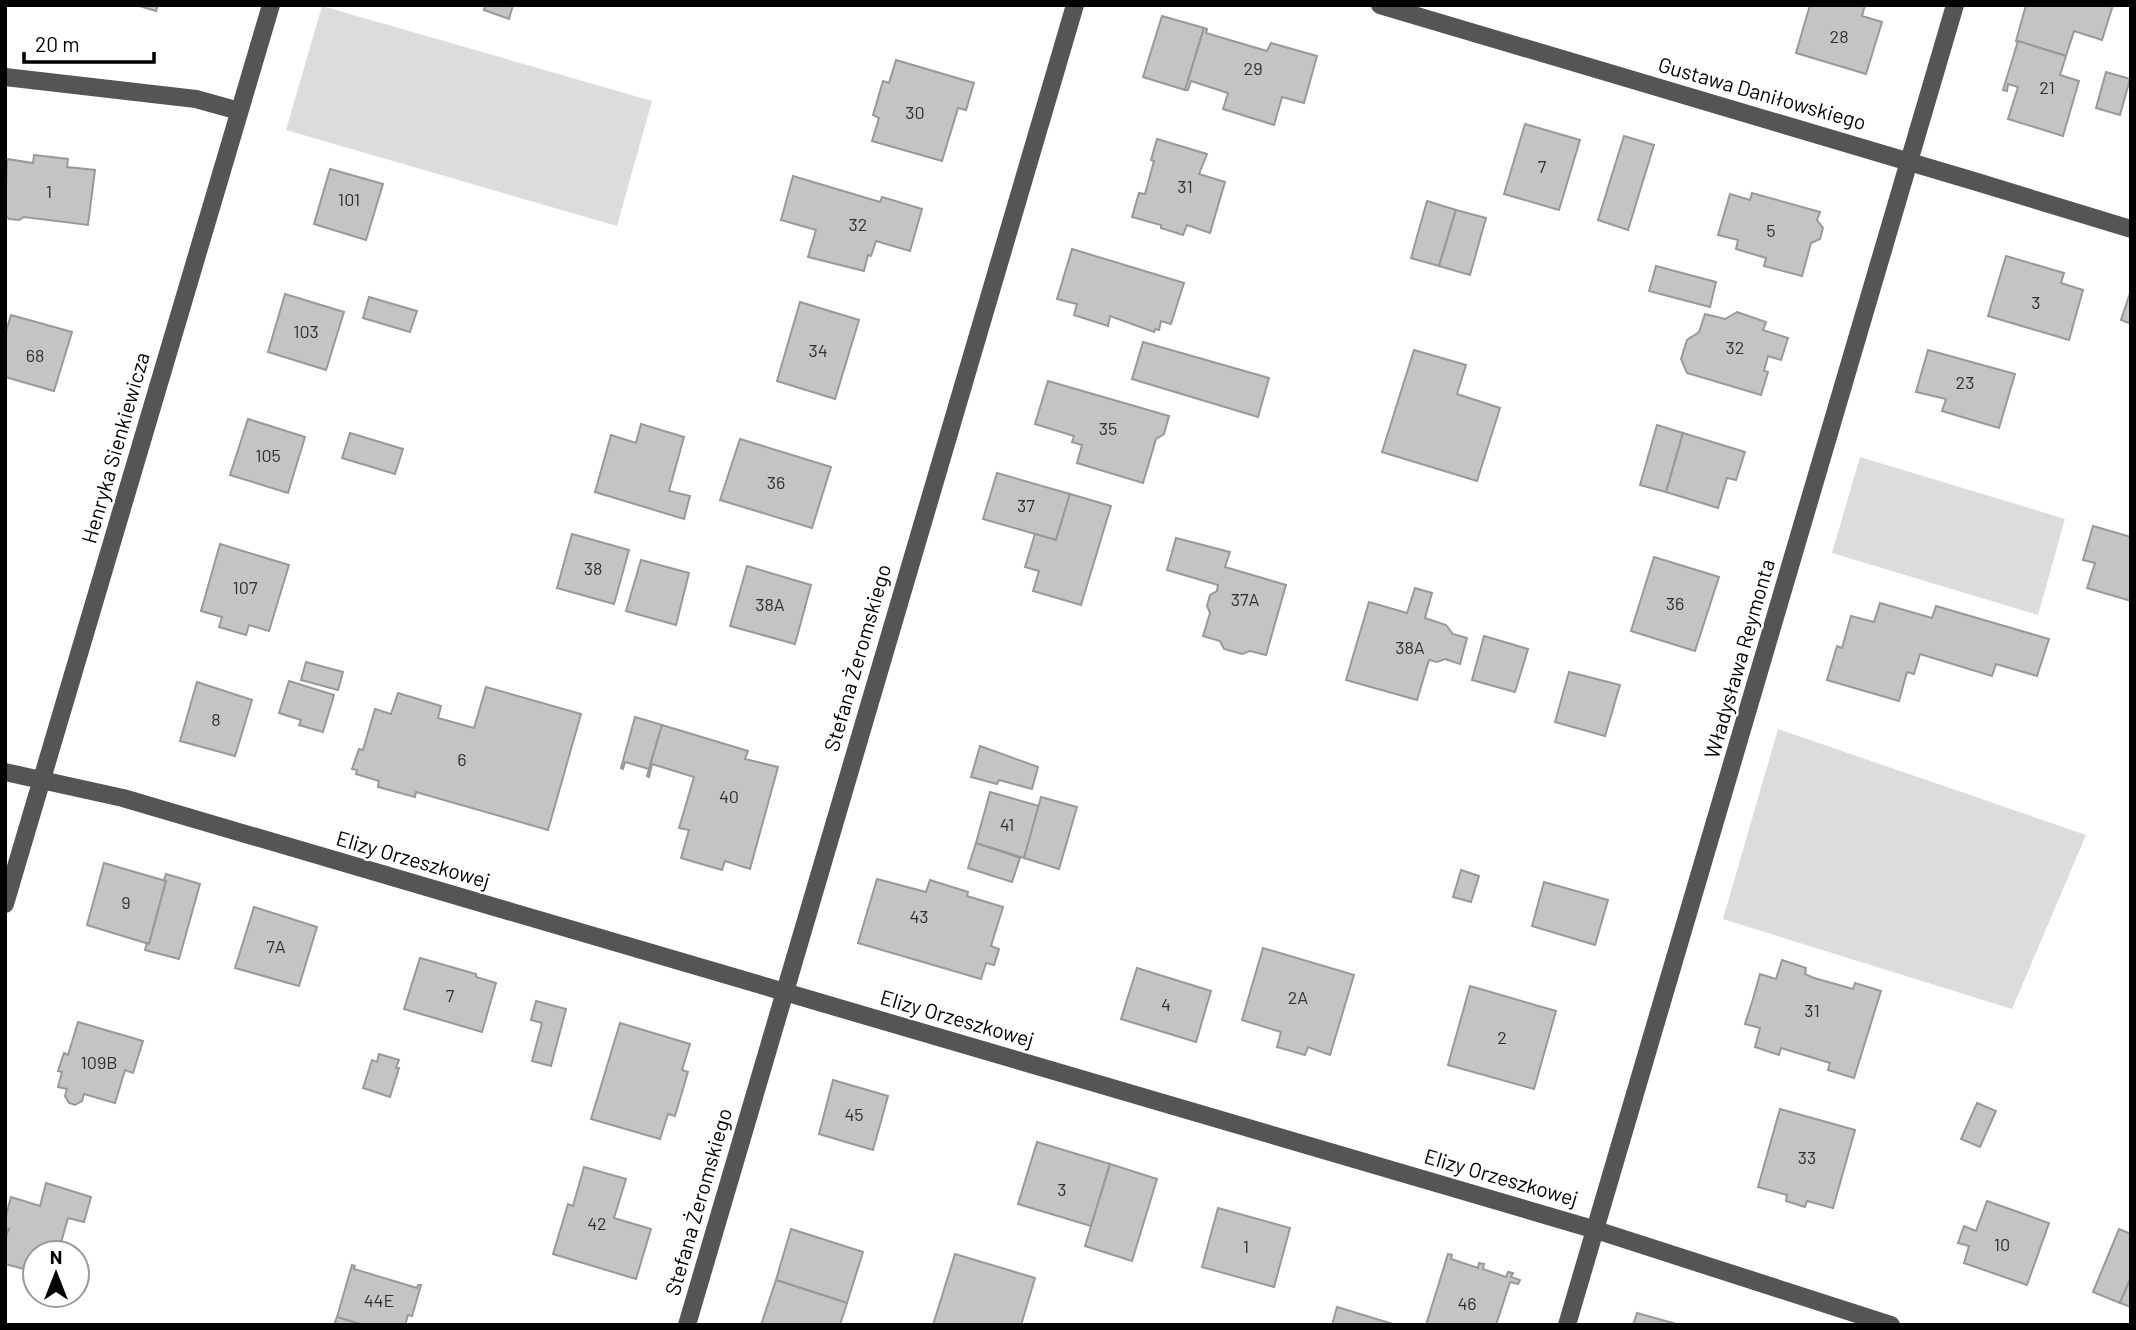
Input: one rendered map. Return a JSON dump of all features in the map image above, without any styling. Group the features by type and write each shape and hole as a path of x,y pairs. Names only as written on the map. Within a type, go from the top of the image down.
{"street":[{"name":"Henryka Sienkiewicza","path":"5,904 271,5"},
{"name":"Stefana Żeromskiego","path":"687,1325 1075,5"},
{"name":"Gustawa Daniłowskiego","path":"1380,5 2131,229"},
{"name":"Władysława Reymonta","path":"1567,1325 1955,5"},
{"path":"5,76 196,99 239,111"},
{"name":"Elizy Orzeszkowej","path":"5,772 123,798 1596,1230 1891,1325"}],"shaded area":[{"path":"322,6 652,101 617,226 286,130"},
{"path":"1860,457 2065,519 2038,615 1832,553"},
{"path":"1778,729 2086,835 2012,1009 1723,919"}],"building":[{"path":"136,5 158,5 156,11"},
{"path":"485,5 513,5 509,19 484,10"},
{"path":"1810,5 1865,5 1862,16 1882,22 1866,74 1796,53"},
{"path":"2026,5 2113,5 2102,40 2074,31 2066,56 2016,41"},
{"path":"1162,16 1204,28 1185,90 1143,77"},
{"path":"1204,28 1207,29 1206,33 1267,51 1271,43 1317,56 1304,103 1282,97 1274,125 1223,109 1228,93 1191,81 1188,90 1185,90"},
{"path":"2018,41 2066,56 2060,75 2079,81 2063,136 2008,119 2018,87 2008,84 2007,91 2003,90"},
{"path":"896,60 974,83 966,110 958,108 942,161 872,141 879,118 873,115 883,81 889,83"},
{"path":"2106,72 2130,79 2120,115 2096,108"},
{"path":"1525,124 1580,140 1559,210 1504,194"},
{"path":"1624,136 1654,145 1628,230 1598,220"},
{"path":"1157,139 1207,154 1199,174 1225,182 1210,233 1187,225 1183,235 1161,228 1161,225 1132,217 1139,193 1145,194"},
{"path":"34,155 68,159 67,167 95,170 88,225 24,217 19,220 9,219 5,214 7,159 33,163"},
{"path":"330,169 383,184 366,240 314,224"},
{"path":"793,176 880,202 882,197 922,209 910,251 876,241 871,256 868,255 864,271 808,257 816,230 781,220"},
{"path":"1752,193 1820,212 1817,220 1823,228 1820,239 1811,243 1802,276 1764,266 1766,258 1736,249 1738,240 1718,235 1730,194 1750,200"},
{"path":"1427,201 1456,210 1439,266 1411,258"},
{"path":"1456,210 1486,218 1470,275 1439,266"},
{"path":"1072,249 1184,283 1171,324 1161,321 1159,330 1155,329 1154,332 1110,316 1108,326 1074,315 1077,304 1057,299"},
{"path":"2006,256 2064,273 2061,283 2083,290 2069,340 1988,316"},
{"path":"1656,266 1716,282 1710,307 1649,291"},
{"path":"2131,293 2131,324 2121,320"},
{"path":"285,294 344,312 326,370 268,352"},
{"path":"369,297 417,311 410,332 363,318"},
{"path":"800,302 859,320 835,399 777,381"},
{"path":"1737,312 1766,322 1763,330 1788,338 1781,360 1768,356 1764,371 1768,372 1761,395 1687,373 1681,359 1687,340 1699,332 1705,314 1725,319"},
{"path":"11,315 72,332 54,391 5,377 5,335"},
{"path":"1143,342 1269,378 1258,417 1132,379"},
{"path":"1414,350 1466,365 1457,394 1500,408 1477,481 1382,452"},
{"path":"1928,350 2015,374 1999,428 1942,411 1946,399 1916,392"},
{"path":"1048,381 1169,416 1164,434 1156,439 1143,483 1077,463 1082,445 1072,442 1074,436 1035,424"},
{"path":"248,419 305,437 288,493 230,475"},
{"path":"641,424 684,437 669,491 690,496 684,519 595,492 611,435 636,443"},
{"path":"1657,425 1683,433 1666,492 1640,485"},
{"path":"350,433 403,449 395,474 342,458"},
{"path":"1683,433 1745,452 1736,480 1727,478 1718,508 1666,492"},
{"path":"740,439 831,467 812,528 720,500"},
{"path":"997,473 1070,494 1056,540 983,519"},
{"path":"1070,494 1111,506 1081,605 1033,591 1039,571 1025,567 1035,534 1056,540"},
{"path":"2093,526 2131,537 2131,601 2087,588 2095,563 2083,560"},
{"path":"572,534 629,550 614,604 557,588"},
{"path":"1176,538 1230,552 1225,567 1286,585 1266,655 1250,651 1242,654 1224,649 1220,641 1203,636 1210,613 1207,606 1210,595 1217,591 1218,585 1167,570"},
{"path":"220,544 289,565 269,631 249,625 246,635 219,627 222,617 201,611"},
{"path":"1654,557 1719,577 1695,651 1631,631"},
{"path":"641,560 689,573 676,625 626,611"},
{"path":"747,566 811,585 795,644 730,626"},
{"path":"1415,588 1432,593 1425,618 1446,625 1453,634 1467,638 1460,664 1445,659 1437,662 1429,660 1417,700 1346,680 1369,602 1407,613"},
{"path":"1880,603 1932,618 1936,606 2049,639 2037,676 1996,664 1992,676 1920,654 1914,674 1907,672 1899,701 1827,680 1837,646 1842,648 1851,616 1874,622"},
{"path":"1484,636 1528,649 1515,692 1472,680"},
{"path":"306,662 343,672 338,690 301,680"},
{"path":"1569,672 1620,685 1605,736 1555,722"},
{"path":"289,681 334,695 323,732 299,725 301,720 279,713"},
{"path":"197,682 252,700 235,756 180,741"},
{"path":"486,687 581,714 548,830 416,792 415,797 378,787 379,781 356,774 357,770 352,769 359,749 363,750 375,709 391,714 398,693 441,706 438,718 474,728"},
{"path":"635,717 662,725 649,769 625,762 623,769 621,768"},
{"path":"662,725 748,751 745,759 778,767 750,869 725,861 722,870 681,858 689,830 679,828 694,777 652,764 649,777 647,776"},
{"path":"980,746 1038,767 1032,789 999,780 997,784 971,777"},
{"path":"990,792 1039,806 1024,858 976,843"},
{"path":"1041,797 1077,807 1059,869 1024,858"},
{"path":"976,843 1020,858 1012,882 968,868"},
{"path":"104,863 166,881 149,944 87,925"},
{"path":"1461,870 1479,876 1471,902 1453,897"},
{"path":"166,874 200,884 179,959 145,950 147,943 149,944"},
{"path":"877,879 926,892 930,880 968,892 967,896 1003,907 991,946 999,949 994,965 986,963 981,979 858,943"},
{"path":"1544,882 1608,900 1595,945 1532,926"},
{"path":"254,907 317,927 299,986 235,968"},
{"path":"1263,948 1354,975 1330,1055 1308,1047 1305,1055 1277,1047 1281,1032 1242,1020"},
{"path":"420,958 476,974 476,977 496,983 482,1032 404,1009"},
{"path":"1782,960 1806,968 1805,974 1814,978 1853,989 1855,983 1881,991 1854,1078 1828,1070 1830,1063 1781,1048 1779,1055 1755,1047 1760,1028 1745,1024 1760,974 1776,979"},
{"path":"1137,968 1211,991 1196,1042 1121,1019"},
{"path":"1470,986 1556,1011 1534,1089 1448,1065"},
{"path":"536,1001 566,1009 551,1066 532,1061 542,1023 531,1020"},
{"path":"78,1022 143,1041 133,1073 125,1070 115,1103 84,1094 82,1101 75,1105 69,1103 65,1096 67,1089 58,1087 62,1072 58,1071 64,1053 68,1055"},
{"path":"620,1023 690,1044 682,1070 688,1072 675,1116 668,1114 660,1139 591,1119"},
{"path":"379,1054 399,1060 390,1097 363,1088 372,1060 377,1062"},
{"path":"833,1080 888,1096 873,1150 819,1134"},
{"path":"1977,1103 1996,1111 1980,1147 1961,1139"},
{"path":"1780,1109 1855,1130 1833,1208 1807,1201 1805,1207 1786,1201 1787,1195 1758,1187"},
{"path":"1037,1142 1110,1164 1091,1226 1018,1204"},
{"path":"1110,1164 1157,1179 1132,1261 1085,1246"},
{"path":"584,1167 626,1179 614,1218 651,1229 636,1279 553,1254 568,1204 573,1206"},
{"path":"46,1183 91,1197 84,1222 68,1218 62,1239 21,1239 21,1268 5,1264 5,1238 9,1229 5,1228 5,1219 11,1197 40,1206"},
{"path":"1987,1201 2049,1223 2027,1285 1964,1263 1969,1246 1958,1243 1964,1226 1976,1231"},
{"path":"1218,1208 1290,1228 1274,1287 1202,1267"},
{"path":"791,1229 863,1252 847,1303 776,1280"},
{"path":"2119,1229 2131,1234 2131,1277 2120,1303 2093,1292"},
{"path":"955,1254 1035,1278 1021,1325 933,1325"},
{"path":"1448,1254 1452,1255 1451,1259 1478,1268 1479,1263 1484,1264 1483,1269 1506,1277 1508,1272 1513,1273 1511,1277 1520,1280 1518,1284 1510,1282 1496,1325 1426,1325"},
{"path":"352,1265 355,1266 354,1269 417,1288 421,1285 412,1316 408,1315 405,1325 363,1325 337,1317"},
{"path":"2131,1277 2131,1307 2120,1303"},
{"path":"776,1280 847,1303 840,1325 761,1325"},
{"path":"1337,1307 1393,1324 1393,1325 1332,1325"},
{"path":"1637,1313 1680,1325 1633,1325"},
{"path":"337,1317 363,1325 334,1325"}]}
